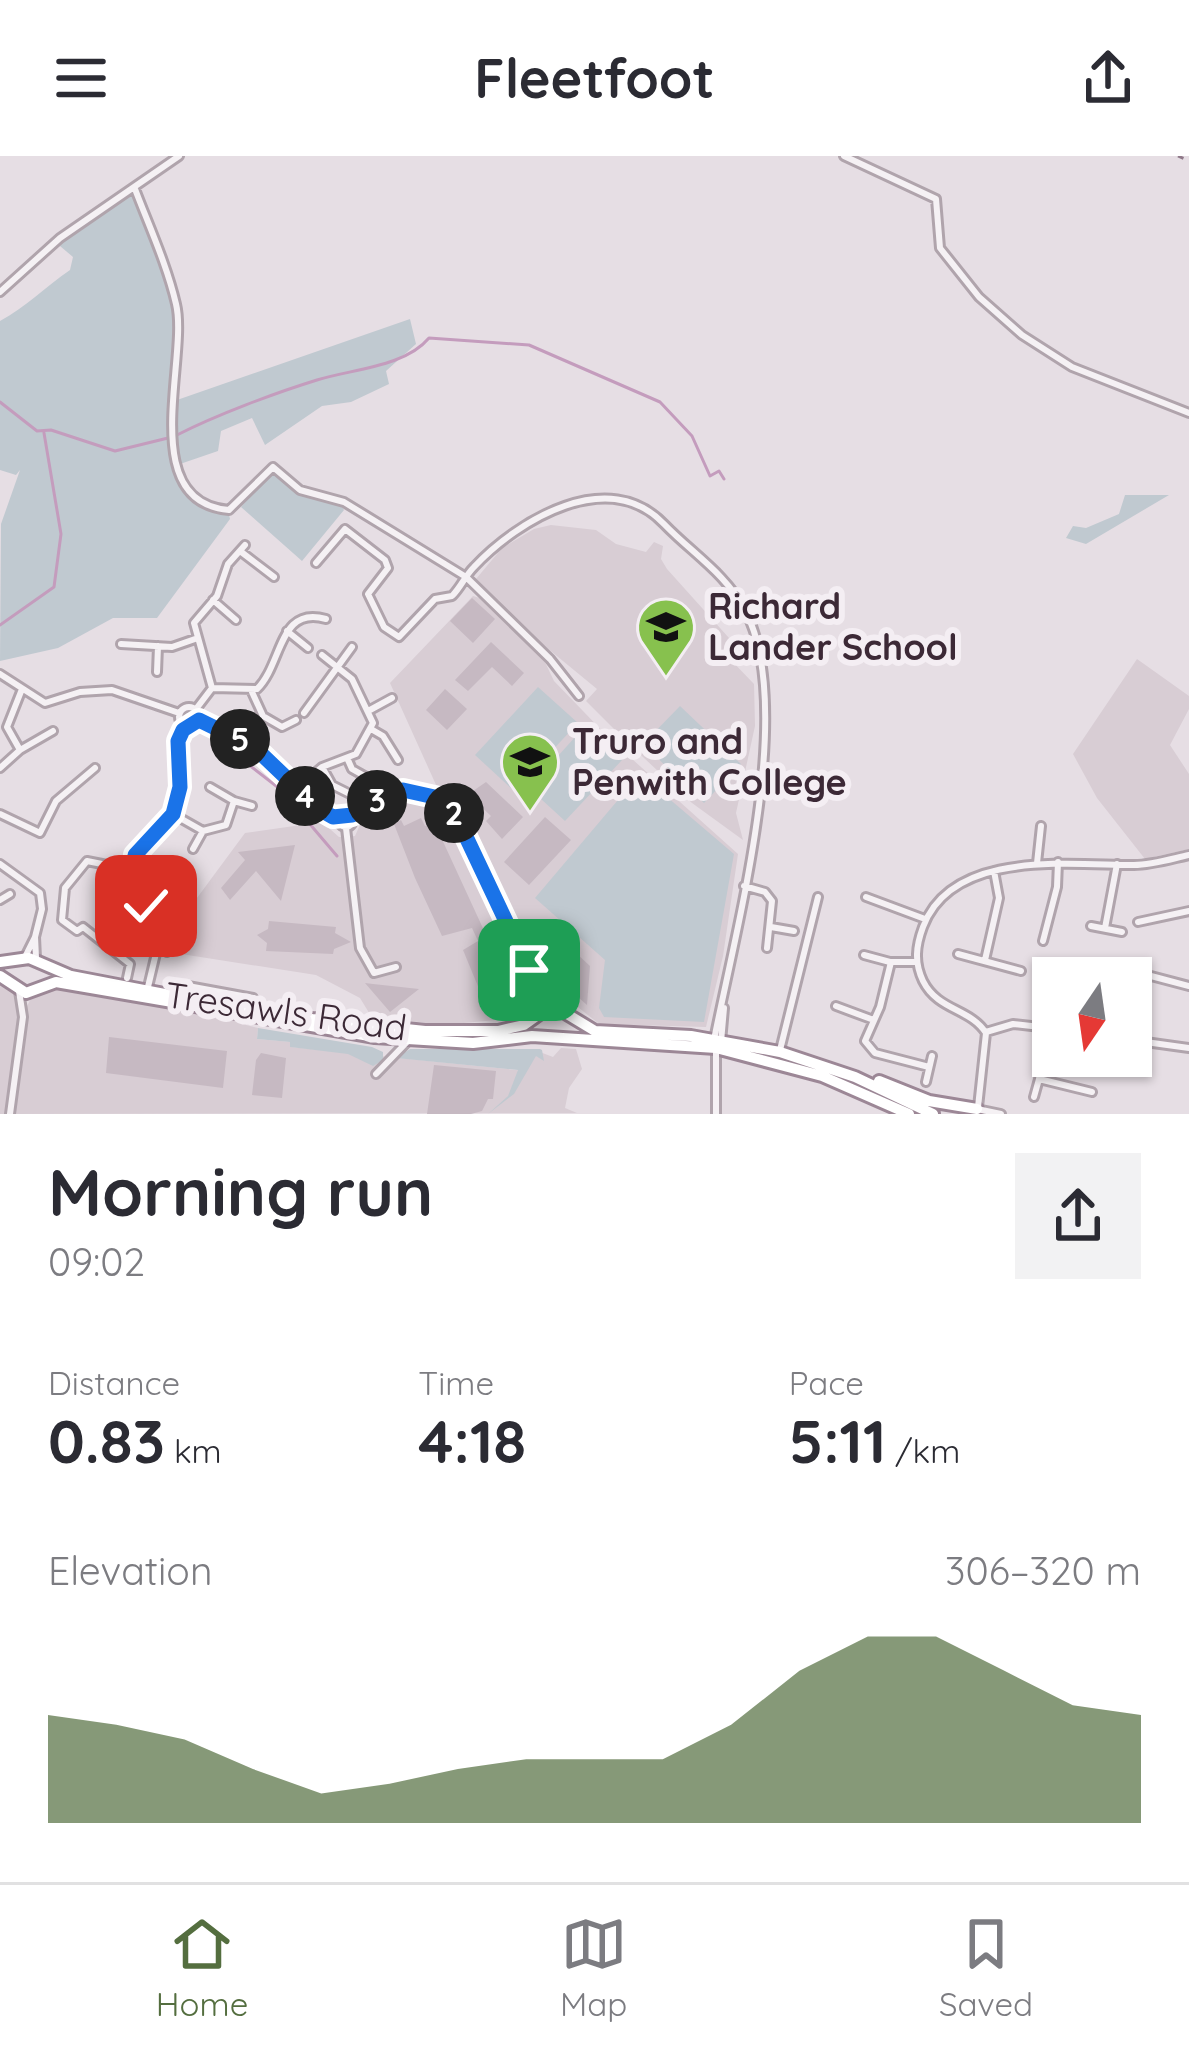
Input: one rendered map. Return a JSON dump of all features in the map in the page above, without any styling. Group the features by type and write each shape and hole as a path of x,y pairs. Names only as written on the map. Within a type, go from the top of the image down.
{"highway":[{"path":"10,983 10,972 29,961 45,970 39,989"},
{"name":"Tresawls Road","path":"0,962 29,961 62,974 147,991 255,1002 358,1025 459,1033 509,1029 562,1011"},
{"name":"Tresawls Road","path":"10,983 39,989 56,982 375,1037 480,1043 542,1036 717,1044"},
{"path":"562,1011 572,1027 565,1038"},
{"path":"562,1011 596,1031 780,1052 869,1077 929,1101 979,1111"},
{"path":"536,1017 542,1036"},
{"path":"717,1044 822,1076 909,1114"},
{"path":"829,1067 933,1114"}],"street":[{"path":"0,292 60,238 179,156"},
{"path":"844,156 936,199 940,248 979,297 1022,335 1072,367 1189,413"},
{"path":"135,189 177,308 172,438 179,474 193,494 211,506 229,510 273,466 280,468 300,490 344,502 466,577 550,659 579,696"},
{"path":"316,563 345,530 385,560 388,568 368,594 384,627 395,637 435,599 452,596 502,543 576,501 602,497 649,511 712,566 746,612 766,676 766,734 717,1044 716,1114"},
{"path":"212,688 195,639 196,617 213,600 228,564 243,548 274,577"},
{"path":"213,600 236,620"},
{"path":"314,605 315,616"},
{"path":"252,692 274,670 287,631 315,616 326,619"},
{"path":"287,631 308,648"},
{"path":"121,644 172,647 195,639"},
{"path":"157,672 158,646"},
{"path":"307,712 352,647"},
{"path":"298,788 322,767 348,760 371,729 370,710 352,679 322,655"},
{"path":"0,674 45,703 80,692 112,690 179,713 186,727"},
{"path":"212,688 252,692"},
{"path":"196,709 212,688"},
{"path":"20,750 8,727 22,689"},
{"path":"252,692 263,716 282,732 296,720"},
{"path":"370,710 392,698"},
{"path":"179,713 187,706 196,709"},
{"path":"196,709 199,720 254,747 319,809 339,818 346,828 362,955 374,973 396,967"},
{"path":"122,868 173,814 180,787 176,750 186,727 199,720"},
{"path":"371,729 383,736 398,760"},
{"path":"0,768 53,731"},
{"path":"348,760 352,769 377,783"},
{"path":"0,814 38,837 56,801 95,767"},
{"path":"322,767 332,785 354,796"},
{"path":"210,787 252,806"},
{"path":"339,818 403,790 423,791 448,805 531,974 562,1011"},
{"path":"193,849 203,832 226,825 234,801"},
{"path":"173,814 203,832"},
{"path":"346,828 352,825 352,815"},
{"path":"1037,862 1041,826"},
{"path":"122,868 131,902 146,906 161,901 166,885 135,855"},
{"path":"1001,1114 979,1111 986,1033 974,1019 938,1000 917,962 926,919 955,890 994,871 1037,862 1145,864 1189,855"},
{"path":"122,868 87,861 64,888 62,920 77,932 83,927 94,932 134,962 127,978"},
{"path":"1043,941 1058,883 1058,861"},
{"path":"0,862 40,893 42,909 29,961"},
{"path":"1105,928 1117,864"},
{"path":"985,959 999,898 994,871"},
{"path":"744,886 770,898 766,948"},
{"path":"0,900 10,893"},
{"path":"780,1052 818,896"},
{"path":"866,897 881,898 926,919"},
{"path":"1141,918 1189,910"},
{"path":"1091,926 1122,932"},
{"path":"771,927 794,931"},
{"path":"147,991 155,943 167,952"},
{"path":"958,954 1016,966"},
{"path":"864,956 917,962"},
{"path":"891,962 865,1036 871,1051 929,1067"},
{"path":"531,974 536,1017"},
{"path":"1152,976 1189,986"},
{"path":"10,983 22,1017"},
{"path":"10,1114 22,1017 39,989"},
{"path":"836,1006 873,1020"},
{"path":"986,1033 1013,1024 1032,1026"},
{"path":"375,1037 386,1053 383,1064"},
{"path":"376,1074 410,1040"},
{"path":"1152,1043 1189,1048"},
{"path":"926,1082 932,1056"},
{"path":"1034,1097 1039,1079 1092,1092"}],"shaded area":[{"path":"135,189 176,304 180,333 173,448 181,472 198,493 228,511 230,519 157,618 113,618 58,648 0,661 1,524 20,470 16,475 0,470 0,321 70,270 73,257 60,246 73,228"},
{"path":"410,319 416,344 386,371 389,384 351,402 322,406 265,445 252,418 221,431 218,451 180,464 175,452 177,400"},
{"path":"273,470 298,492 344,510 302,561 241,507"},
{"path":"1125,495 1169,495 1086,544 1066,538 1073,526 1086,528 1119,514"},
{"name":"Richard Lander School","path":"551,525 596,530 616,544 646,552 654,542 663,546 661,559 667,569 729,638 729,658 754,684 755,726 736,813 743,840 692,803 627,742 586,701 597,689 535,638 476,579 502,548 534,529"},
{"name":"Truro and Penwith College","path":"473,596 483,599 544,660 554,681 612,741 738,854 723,956 706,1027 599,1024 548,983 529,988 527,1014 518,1018 442,1025 371,1016 360,998 316,975 181,954 177,925 245,833 322,822 339,837 355,836 363,818 381,807 398,800 429,804 437,787 390,683"},
{"path":"1137,659 1189,696 1189,709 1170,745 1189,774 1189,849 1145,859 1097,798 1073,754"},
{"path":"538,687 578,723 514,791 475,755"},
{"path":"680,706 741,764 704,803 643,744"},
{"path":"586,725 623,759 565,821 529,788"},
{"path":"640,774 734,854 704,1022 604,1017 599,1008 605,960 535,898"},
{"path":"0,976 19,991 23,1015 31,998 48,984 242,1015 246,1025 258,1028 257,1039 291,1042 291,1047 526,1071 534,1058 532,1049 553,1057 561,1048 576,1049 582,1069 569,1088 565,1108 577,1113 0,1114"},
{"path":"258,1028 372,1047 383,1052 383,1060 373,1066 348,1054 257,1039"},
{"path":"410,1049 540,1049 544,1061 536,1056 514,1094 488,1114 508,1096 518,1070 396,1058"}],"building":[{"path":"472,598 495,619 473,643 450,621"},
{"path":"491,642 524,673 512,686 492,667 468,691 455,680"},
{"path":"445,689 467,709 447,730 426,710"},
{"path":"486,782 523,817 502,839 486,821 491,816 472,798 473,791"},
{"path":"545,817 571,840 529,885 504,862"},
{"path":"421,818 425,826 434,822 487,937 497,932 506,946 516,968 506,973 521,978 525,995 507,1008 493,1011 482,996 463,950 478,941 472,928 442,936 415,878 394,824 401,820 404,826"},
{"path":"295,845 281,901 256,871 230,900 221,888 245,860 238,852"},
{"path":"269,921 336,927 335,933 351,942 334,949 333,954 266,951 267,943 257,935 268,929"},
{"path":"547,926 590,966 587,1005 543,966"},
{"path":"365,983 373,984 419,989 390,1012"},
{"path":"109,1037 227,1051 223,1088 106,1073"},
{"path":"261,1053 286,1058 282,1098 252,1095"},
{"path":"434,1065 496,1071 493,1099 488,1099 482,1111 471,1114 427,1114"}],"waterway":[{"path":"177,435 283,391 392,361 429,338 529,345 660,402 692,436 710,476 719,471 724,479"},
{"path":"0,402 37,431 51,430 115,451 168,438"},
{"path":"0,625 54,587 61,534 44,433"},
{"path":"218,741 280,789 337,856"}],"railway":[{"path":"1178,156 1189,161"}],"place":[{"name":"Richard Lander School","path":"666,678"},
{"name":"Truro and Penwith College","path":"530,813"}],"route":[{"path":"146,906 161,901 166,889 135,855 173,814 180,787 178,741 186,727 199,720 254,747 333,817 352,815 403,790 439,798 460,824 529,970"}]}
